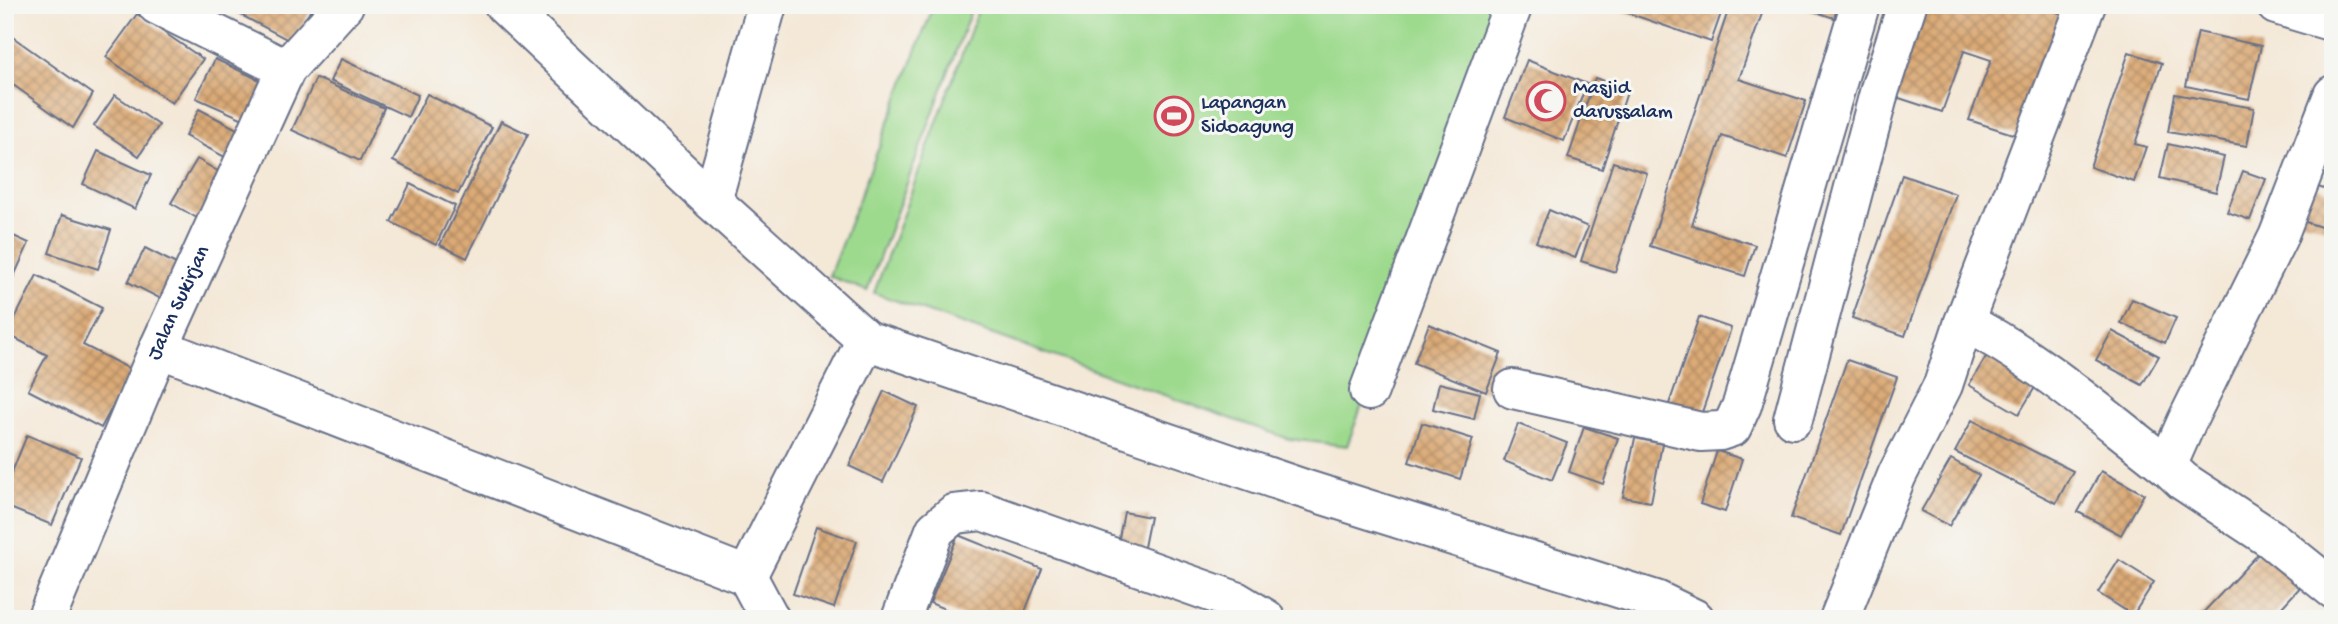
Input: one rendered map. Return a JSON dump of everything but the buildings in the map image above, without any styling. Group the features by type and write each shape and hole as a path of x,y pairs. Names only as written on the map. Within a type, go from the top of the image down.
{"street":[{"path":"157,5 286,69"},
{"name":"Jalan Sukirjan","path":"46,619 159,348 286,69 344,5"},
{"path":"504,5 712,201 866,340 1304,489 1656,600 1695,619"},
{"path":"712,201 766,5"},
{"path":"1369,391 1513,5"},
{"path":"1513,390 1700,432 1732,427 1742,405 1860,5"},
{"path":"1793,419 1880,89 1907,5"},
{"path":"1839,619 1897,475 1943,385 1964,322 2086,5"},
{"path":"2283,6 2333,22"},
{"path":"2167,466 2278,237 2333,95"},
{"path":"1964,322 1989,334 2066,386 2183,481 2270,539 2333,589"},
{"path":"747,576 866,340"},
{"path":"159,348 747,576 771,619"},
{"path":"901,619 935,530 954,514 982,511 1236,601 1266,619"}],"green space":[{"path":"934,5 973,5 867,291 829,276"},
{"name":"Lapangan Sidoagung","path":"980,5 1508,5 1347,446 1289,439 874,293"}],"place":[{"name":"Masjid darussalam","path":"1546,101"},
{"name":"Lapangan Sidoagung","path":"1174,116"}]}
